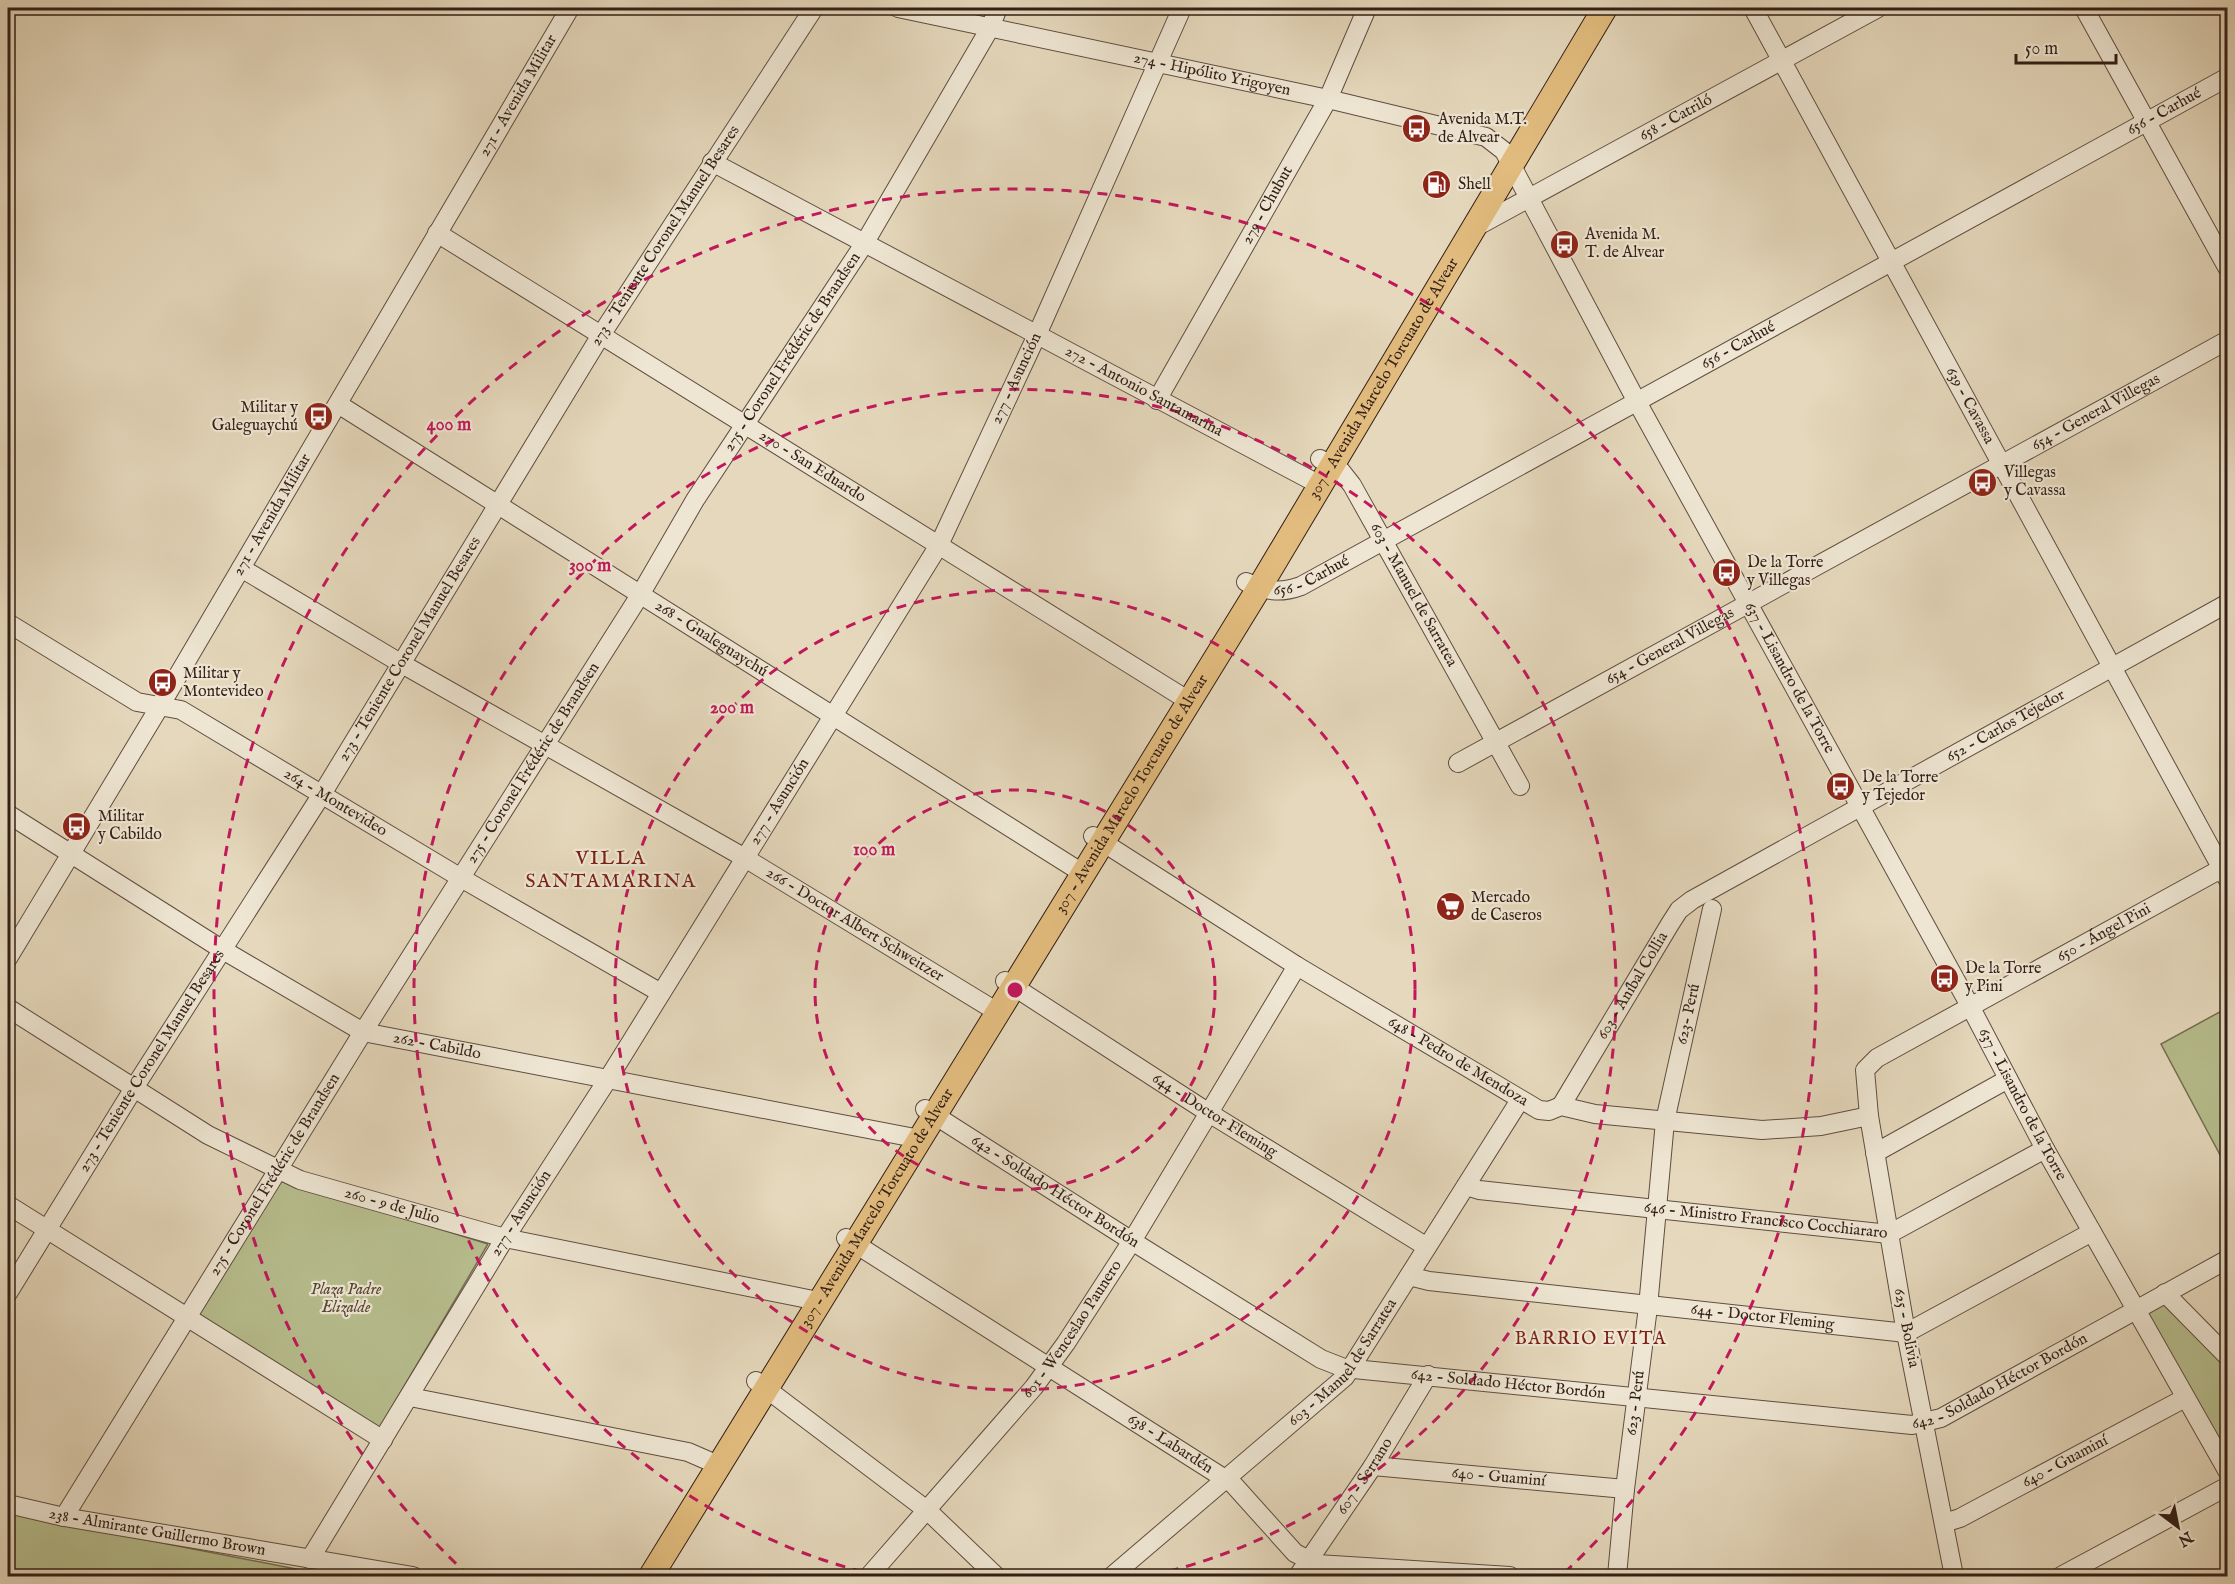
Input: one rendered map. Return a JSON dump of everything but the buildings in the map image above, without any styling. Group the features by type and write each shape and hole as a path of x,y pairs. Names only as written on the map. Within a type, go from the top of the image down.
{"main road":[{"name":"307 - Avenida Marcelo Torcuato de Alvear","path":"1320,472 1472,229 1587,8"},
{"name":"307 - Avenida Marcelo Torcuato de Alvear","path":"640,1576 713,1463 994,1010 1508,158 1605,8"},
{"name":"307 - Avenida Marcelo Torcuato de Alvear","path":"651,1576 713,1463"}],"street":[{"name":"271 - Avenida Militar","path":"8,958 160,706 570,8"},
{"name":"273 - Teniente Coronel Manuel Besares","path":"8,1293 134,1088 322,794 601,335 814,8"},
{"name":"274 - Hipólito Yrigoyen","path":"898,8 1328,99 1486,137 1508,158"},
{"name":"275 - Coronel Frédéric de Brandsen","path":"64,1517 363,1032 545,746 744,424 864,244 990,28 998,8"},
{"name":"277 - Asunción","path":"310,1559 505,1238 608,1079 939,545 1036,337 1182,8"},
{"name":"279 - Chubut","path":"1157,400 1328,99 1367,8"},
{"name":"639 - Cavassa","path":"1754,8 2225,871"},
{"name":"658 - Catriló","path":"1472,229 1878,8"},
{"path":"2084,8 2145,123 2228,269"},
{"name":"656 - Carhué","path":"1252,585 1268,591 1290,590 2228,77"},
{"name":"637 - Lisandro de la Torre","path":"1508,158 1636,400 1857,806 1970,1006 2045,1149 2185,1398 2223,1451 2228,1472"},
{"name":"272 - Antonio Santamarina","path":"712,162 1157,400 1320,472"},
{"name":"270 - San Eduardo","path":"437,233 1184,698"},
{"name":"654 - General Villegas","path":"1458,763 2228,340"},
{"name":"268 - Gualeguaychú","path":"338,404 1079,871"},
{"name":"603 - Manuel de Sarratea","path":"1320,472 1346,476 1352,485 1520,786"},
{"name":"266 - Doctor Albert Schweitzer","path":"241,568 402,664 745,858 994,1010"},
{"name":"652 - Carlos Tejedor","path":"1722,882 2228,603"},
{"name":"264 - Montevideo","path":"8,623 137,702 181,710 461,878 661,993"},
{"name":"262 - Cabildo","path":"8,814 223,950 363,1032 914,1138"},
{"name":"648 - Pedro de Mendoza","path":"1098,839 1297,966 1539,1110 1549,1111 1561,1106 1595,1114 1725,1128 1786,1130 1869,1116"},
{"name":"650 - Ángel Pini","path":"1865,1078 1865,1070 1877,1059 1970,1006 2225,871"},
{"name":"603 - Aníbal Collia","path":"1561,1106 1679,910 1722,882"},
{"name":"623- Perú","path":"1665,1121 1712,909"},
{"name":"601 - Wenceslao Paunero","path":"869,1576 928,1511 1048,1368 1132,1241 1297,966"},
{"name":"644 - Doctor Fleming","path":"1010,984 1209,1113 1427,1247"},
{"name":"260 - 9 de Julio","path":"8,1008 208,1135 300,1180 505,1238 812,1300"},
{"name":"625 - Bolivia","path":"1865,1078 1869,1116 1906,1333 1926,1424 1953,1576"},
{"path":"1875,1153 2008,1079"},
{"name":"603 - Manuel de Sarratea","path":"1113,1576 1224,1478 1338,1384 1351,1368 1520,1100"},
{"name":"642 - Soldado Héctor Bordón","path":"930,1112 1322,1359 1334,1365 1351,1368 1912,1425 1926,1424 1941,1418 2228,1259"},
{"name":"623 - Perú","path":"1617,1576 1625,1489 1639,1396 1665,1121"},
{"name":"646 - Ministro Francisco Cocchiararo","path":"1466,1186 1479,1190 1656,1211 1889,1234 2045,1149"},
{"path":"8,1205 383,1440"},
{"path":"1906,1333 2092,1233"},
{"name":"638 - Labardén","path":"850,1240 1224,1478 1242,1492 1295,1553 1309,1561"},
{"name":"644 - Doctor Fleming","path":"1409,1276 1429,1281 1648,1307 1906,1333"},
{"path":"2165,1293 2228,1357"},
{"name":"607 - Serrano","path":"1298,1576 1373,1466 1428,1375"},
{"path":"760,1385 928,1511 996,1576"},
{"path":"410,1397 688,1452 713,1463"},
{"name":"640 - Guaminí","path":"1944,1522 1960,1518 2185,1398"},
{"name":"640 - Guaminí","path":"1373,1466 1625,1489"},
{"path":"2061,1576 2228,1486"},
{"name":"238 - Almirante Guillermo Brown","path":"8,1504 64,1517 412,1576"},
{"path":"1309,1561 1317,1564 1510,1576"}],"green space":[{"path":"2227,1008 2227,1168 2161,1044"},
{"name":"Plaza Padre Elizalde","path":"280,1180 488,1244 379,1429 194,1315"},
{"path":"2167,1300 2227,1364 2227,1440 2221,1448 2146,1311"},
{"path":"8,1513 332,1576 8,1576"}],"place":[{"name":"Avenida M.T. de Alvear","path":"1417,129"},
{"name":"Shell","path":"1437,185"},
{"name":"Avenida M. T. de Alvear","path":"1564,244"},
{"name":"Militar y Galeguaychú","path":"319,417"},
{"name":"Villegas y Cavassa","path":"1983,482"},
{"name":"De la Torre y Villegas","path":"1726,572"},
{"name":"Militar y Montevideo","path":"162,683"},
{"name":"De la Torre y Tejedor","path":"1841,787"},
{"name":"Militar y Cabildo","path":"77,826"},
{"name":"Mercado de Caseros","path":"1450,907"},
{"name":"De la Torre y Pini","path":"1944,978"}],"district":[{"name":"VILLA SANTAMARINA","path":"611,870"},
{"name":"BARRIO EVITA","path":"1591,1339"}]}
